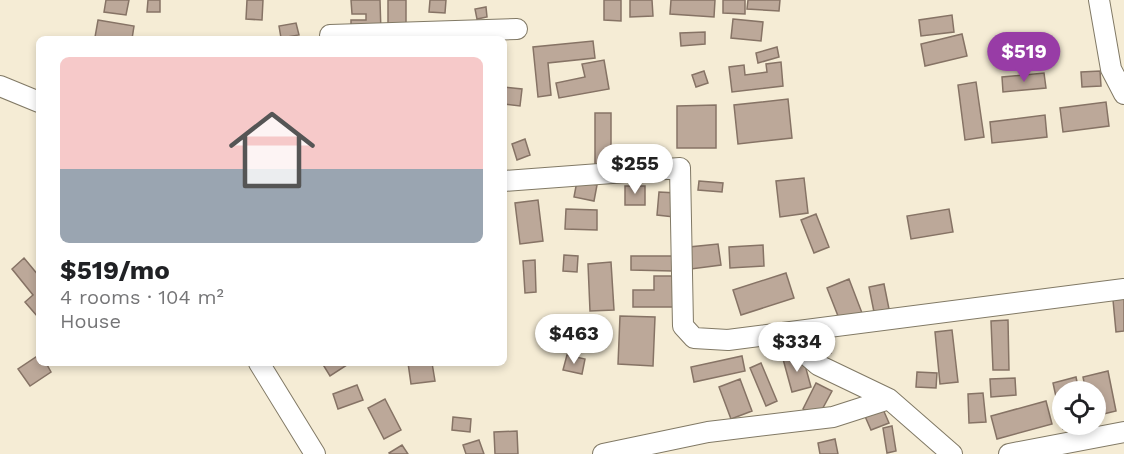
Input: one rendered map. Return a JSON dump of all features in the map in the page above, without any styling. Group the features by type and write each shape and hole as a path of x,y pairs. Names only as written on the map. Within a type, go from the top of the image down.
{"street":[{"path":"1099,0 1111,69 1124,94"},
{"path":"330,35 517,29"},
{"path":"0,86 36,101"},
{"path":"507,181 680,168 683,326 694,338 728,340 1124,289"},
{"path":"792,332 804,353 819,365 889,399 952,454"},
{"path":"261,366 315,454"},
{"path":"603,454 708,432 833,417 889,399"},
{"path":"1009,454 1124,432"}],"building":[{"path":"106,0 129,0 126,15 104,12"},
{"path":"148,0 160,0 160,12 147,12"},
{"path":"247,0 263,0 262,20 246,19"},
{"path":"351,0 380,0 381,33 351,33 351,20 366,20 366,14 352,14"},
{"path":"388,0 406,0 406,32 388,31"},
{"path":"430,0 446,0 445,13 429,12"},
{"path":"604,0 621,0 621,21 604,20"},
{"path":"630,0 652,0 653,16 630,17"},
{"path":"671,0 715,0 714,17 670,14"},
{"path":"723,0 745,0 745,14 723,13"},
{"path":"748,0 780,0 779,11 747,9"},
{"path":"486,7 487,17 477,19 475,9"},
{"path":"952,15 954,32 921,36 919,20"},
{"path":"733,19 763,22 761,41 731,38"},
{"path":"98,20 134,26 132,36 95,36"},
{"path":"296,23 299,35 281,36 279,26"},
{"path":"705,32 705,44 681,46 680,33"},
{"path":"962,34 967,56 925,66 921,44"},
{"path":"593,41 595,58 548,63 551,95 538,97 533,47"},
{"path":"777,47 779,57 758,63 756,53"},
{"path":"604,60 609,89 559,98 556,83 585,77 582,64"},
{"path":"781,62 783,86 732,92 729,67 744,65 745,75 767,72 766,64"},
{"path":"704,71 708,83 696,87 692,75"},
{"path":"1100,71 1101,86 1082,87 1081,72"},
{"path":"1044,73 1046,88 1003,92 1002,77"},
{"path":"976,82 984,137 965,140 958,85"},
{"path":"507,87 522,89 520,106 507,104"},
{"path":"788,99 792,138 738,144 734,105"},
{"path":"1106,102 1109,126 1063,132 1060,108"},
{"path":"716,105 716,148 677,148 677,106"},
{"path":"595,113 611,113 611,168 595,169"},
{"path":"1045,115 1047,137 992,143 990,122"},
{"path":"525,139 530,155 517,160 512,144"},
{"path":"804,178 808,213 780,217 776,181"},
{"path":"577,181 597,185 594,201 574,197"},
{"path":"699,181 723,183 722,192 698,190"},
{"path":"625,186 645,186 645,205 625,205"},
{"path":"659,192 677,193 674,217 657,215"},
{"path":"538,200 543,241 520,244 515,203"},
{"path":"566,209 597,210 597,230 565,229"},
{"path":"949,209 953,232 911,239 907,216"},
{"path":"816,214 829,247 814,253 801,220"},
{"path":"718,244 721,265 691,269 689,247"},
{"path":"763,245 764,266 730,268 729,247"},
{"path":"564,255 578,256 577,272 563,271"},
{"path":"631,256 672,256 672,271 631,270"},
{"path":"24,258 36,272 36,315 25,302 33,295 12,269"},
{"path":"535,260 536,292 525,293 523,261"},
{"path":"611,262 614,310 590,311 588,264"},
{"path":"786,273 794,298 741,315 733,290"},
{"path":"654,276 680,276 680,307 633,307 633,290 654,290"},
{"path":"849,279 862,313 840,321 827,288"},
{"path":"884,284 889,309 874,312 869,287"},
{"path":"1124,299 1124,331 1116,332 1113,300"},
{"path":"620,316 655,317 653,366 618,364"},
{"path":"1008,320 1009,370 993,370 991,321"},
{"path":"952,330 958,382 940,384 935,332"},
{"path":"826,335 831,353 823,356 818,338"},
{"path":"802,354 811,387 792,392 783,359"},
{"path":"567,355 585,359 582,374 563,370"},
{"path":"742,356 745,371 694,382 691,367"},
{"path":"36,357 36,366 48,366 51,372 30,386 18,369"},
{"path":"761,363 777,401 766,406 750,368"},
{"path":"324,366 345,366 330,376"},
{"path":"408,366 432,366 435,381 411,384"},
{"path":"1108,371 1116,411 1106,413 1106,381 1084,381 1083,377"},
{"path":"917,372 937,373 936,388 916,387"},
{"path":"1076,377 1077,381 1061,381"},
{"path":"1015,378 1016,395 991,397 990,379"},
{"path":"740,379 752,411 731,419 719,387"},
{"path":"816,383 832,391 818,417 803,409"},
{"path":"357,385 363,400 338,409 333,394"},
{"path":"983,393 986,422 969,423 968,394"},
{"path":"385,399 401,430 384,439 368,408"},
{"path":"1046,401 1052,424 997,439 991,416"},
{"path":"882,407 889,423 871,430 864,414"},
{"path":"453,417 471,419 470,432 452,430"},
{"path":"892,426 896,451 887,453 883,428"},
{"path":"517,431 518,454 495,454 494,432"},
{"path":"835,439 838,454 820,454 818,443"},
{"path":"479,440 484,454 466,454 463,445"},
{"path":"402,445 408,454 389,453"}]}
